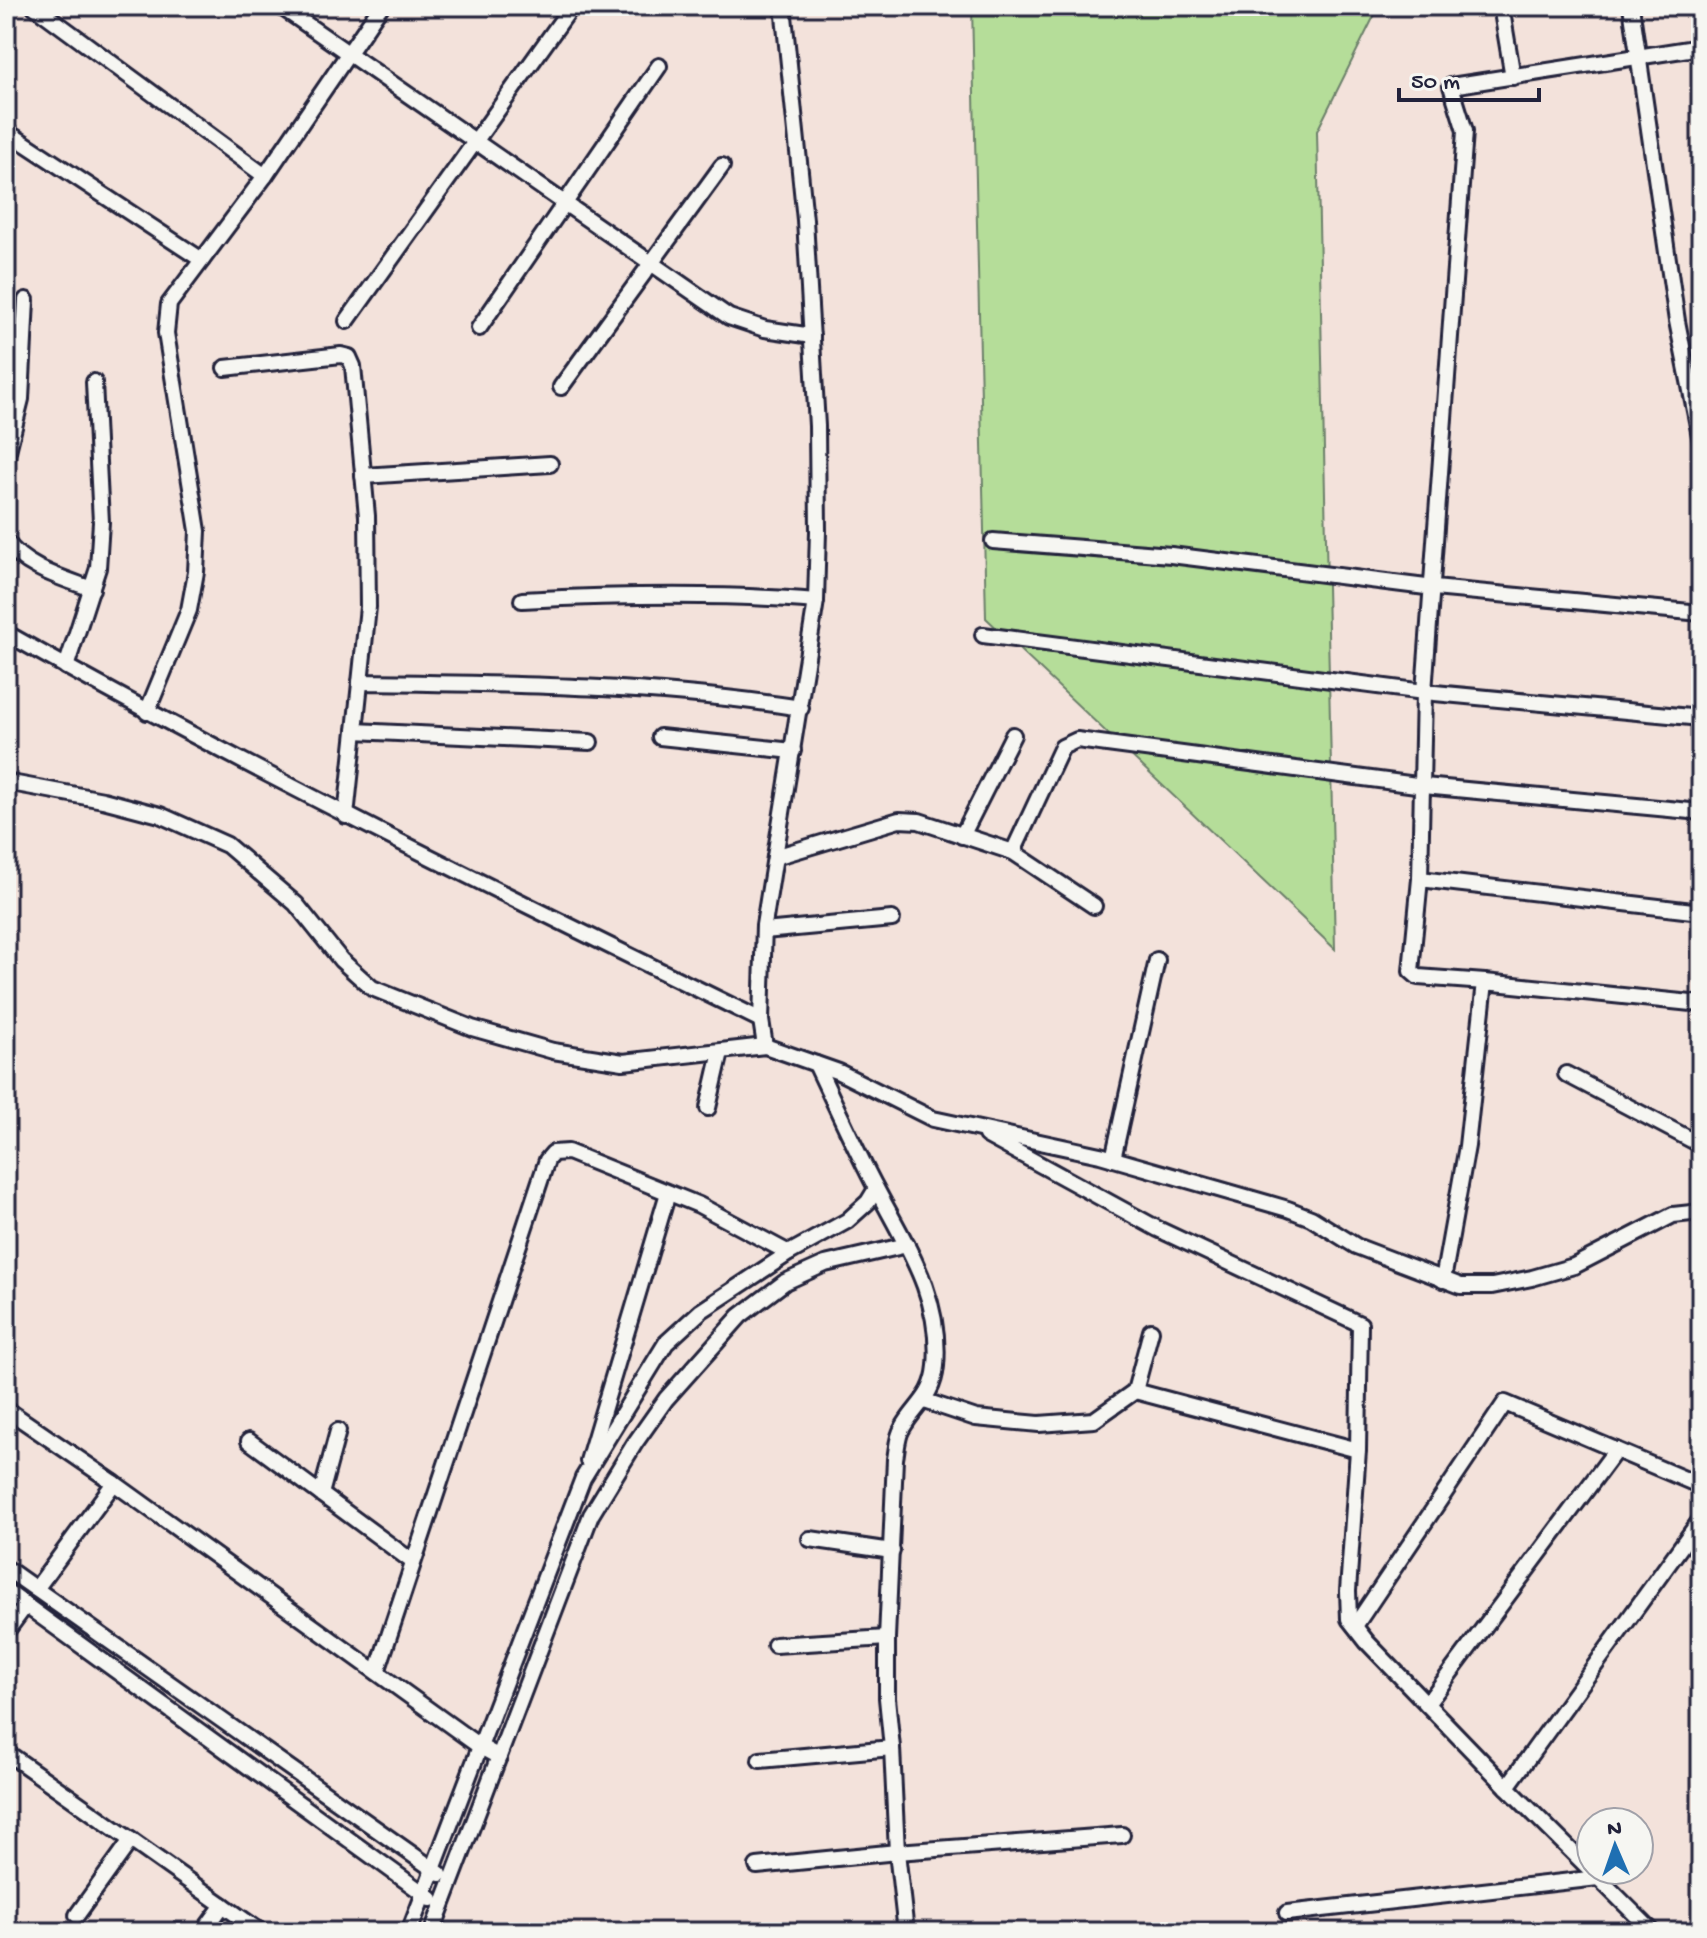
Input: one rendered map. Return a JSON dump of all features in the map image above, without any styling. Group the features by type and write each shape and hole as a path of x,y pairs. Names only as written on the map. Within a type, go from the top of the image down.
{"street":[{"path":"34,6 53,12 265,176"},
{"path":"280,6 729,317 765,329 812,336"},
{"path":"147,712 189,610 196,572 198,531 166,333 169,304 265,176 381,6"},
{"path":"347,321 572,6"},
{"path":"765,1046 761,1020 764,931 816,601 817,426 805,220 783,6"},
{"path":"1501,6 1513,77"},
{"path":"1631,6 1677,321 1701,441"},
{"path":"1701,47 1451,86 1465,131 1424,692 1420,879 1411,971 1418,977 1701,1004"},
{"path":"479,328 659,66"},
{"path":"6,131 202,260"},
{"path":"561,387 722,166"},
{"path":"6,459 21,399 26,300"},
{"path":"225,368 341,355 349,357 353,366 367,516 368,607 346,816"},
{"path":"66,667 98,568 101,522 94,382"},
{"path":"363,476 550,464"},
{"path":"6,541 13,552 41,569 92,589"},
{"path":"993,541 1171,555 1434,588 1701,613"},
{"path":"522,600 607,595 734,594 816,601"},
{"path":"6,633 147,712 346,816 761,1020"},
{"path":"983,635 1424,692 1701,718"},
{"path":"360,682 523,684 656,691 721,696 801,708"},
{"path":"355,731 590,742"},
{"path":"962,836 1013,735"},
{"path":"660,737 793,751"},
{"path":"1013,852 1062,747 1077,740 1424,786 1701,812"},
{"path":"6,782 103,800 160,815 227,845 296,904 341,960 372,988 472,1028 553,1051 623,1062 765,1046 839,1072 933,1119 1113,1159 1288,1209 1311,1218 1356,1246 1461,1286 1492,1286 1574,1266 1673,1215 1701,1212"},
{"path":"775,857 899,820 919,821 1013,852 1094,906"},
{"path":"1420,879 1701,912"},
{"path":"764,931 892,919"},
{"path":"1113,1159 1157,960"},
{"path":"1443,1280 1467,1146 1485,982"},
{"path":"708,1108 721,1052"},
{"path":"816,1064 876,1189 923,1276 936,1342 936,1369 925,1401 900,1432 895,1459 887,1698 897,1852 906,1932"},
{"path":"1566,1074 1701,1145"},
{"path":"971,1127 1158,1229 1360,1324 1358,1450 1348,1591 1349,1619 1427,1704 1575,1855"},
{"path":"377,1672 547,1160 553,1153 568,1152 699,1205 789,1253"},
{"path":"583,1478 666,1343 701,1311 789,1253 847,1221 868,1202 876,1189"},
{"path":"409,1932 583,1478 668,1193"},
{"path":"432,1932 591,1515 635,1443 666,1399 740,1316 785,1282 825,1264 907,1245"},
{"path":"925,1401 976,1418 1039,1424 1094,1420 1135,1391 1151,1331"},
{"path":"1135,1391 1358,1450"},
{"path":"1355,1626 1505,1403 1701,1486"},
{"path":"6,1409 114,1483 479,1746 499,1757"},
{"path":"321,1494 338,1431"},
{"path":"249,1441 413,1562"},
{"path":"1427,1704 1616,1450"},
{"path":"36,1589 114,1483"},
{"path":"1507,1787 1701,1519"},
{"path":"810,1539 892,1551"},
{"path":"6,1568 433,1871 451,1880"},
{"path":"6,1591 442,1906"},
{"path":"6,1632 26,1605"},
{"path":"775,1645 887,1638"},
{"path":"760,1760 892,1748"},
{"path":"6,1752 261,1932"},
{"path":"757,1866 1122,1835"},
{"path":"77,1915 131,1840"},
{"path":"1287,1913 1575,1881"},
{"path":"1606,1886 1653,1932"},
{"path":"203,1932 223,1905"}],"green space":[{"path":"972,6 1379,6 1317,131 1335,949 986,618"}]}
